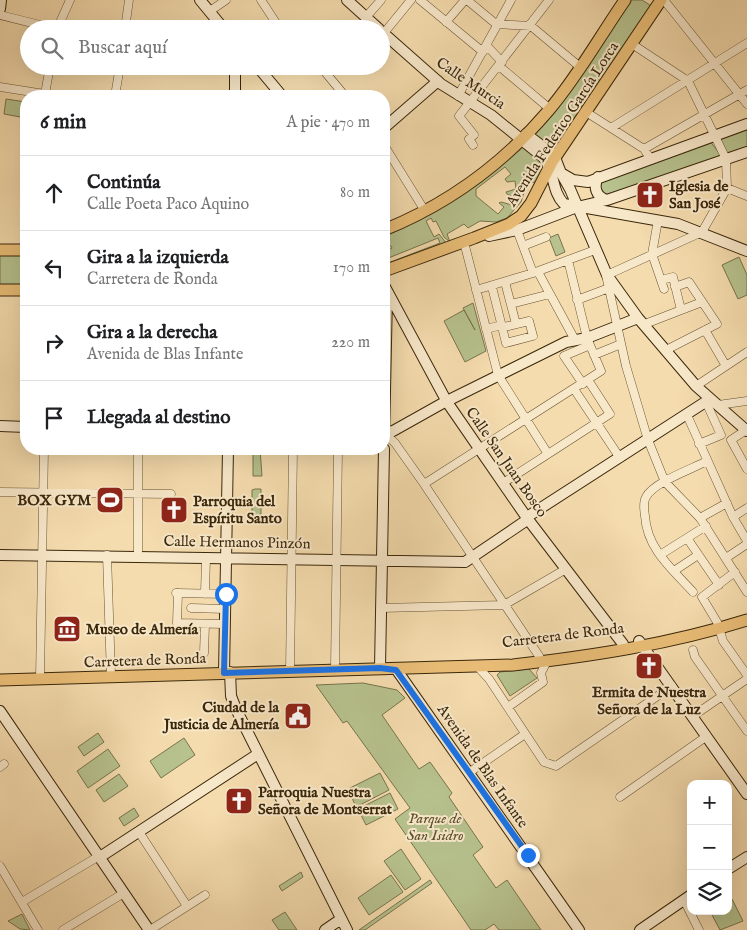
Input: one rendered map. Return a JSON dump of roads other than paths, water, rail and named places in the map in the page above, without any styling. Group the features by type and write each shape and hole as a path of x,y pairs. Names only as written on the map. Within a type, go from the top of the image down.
{"main road":[{"name":"Avenida Federico García Lorca","path":"390,227 425,211 480,176 524,136 550,109 625,0"},
{"name":"Avenida Federico García Lorca","path":"390,269 464,242 505,225 521,216 531,203 551,162 662,0"},
{"path":"0,250 20,250"},
{"path":"0,290 20,290"},
{"name":"Carretera de Ronda","path":"718,625 747,614"},
{"name":"Carretera de Ronda","path":"0,680 335,669 380,668 396,670 477,666 543,659 641,643 747,620"},
{"name":"Carretera de Ronda","path":"380,668 394,665 543,659 624,644 641,643"}],"street":[{"path":"0,9 1,0"},
{"path":"60,20 70,0"},
{"path":"126,20 129,0"},
{"path":"200,0 217,20"},
{"path":"210,11 226,0"},
{"path":"261,0 274,20"},
{"name":"Calle Murcia","path":"347,0 369,20"},
{"path":"366,17 380,0"},
{"path":"390,22 411,0"},
{"path":"446,22 466,0 498,24 531,26 580,67"},
{"path":"458,96 511,0"},
{"path":"473,145 470,139 474,134 459,116 531,26 549,0"},
{"path":"662,0 747,104"},
{"path":"422,2 446,22 485,49 550,109"},
{"path":"0,15 20,20"},
{"name":"Calle Murcia","path":"390,39 438,82 524,136 551,162"},
{"path":"611,128 715,65 747,43"},
{"path":"606,272 702,232 727,188 726,159 713,137 688,81 632,44"},
{"path":"46,90 48,75"},
{"path":"116,90 118,75"},
{"path":"234,90 235,75"},
{"path":"266,75 278,90"},
{"path":"330,75 341,90"},
{"path":"390,123 438,82"},
{"path":"0,88 20,91"},
{"path":"644,149 747,90"},
{"path":"586,112 644,149 650,158"},
{"path":"561,173 581,182 747,124"},
{"path":"548,454 498,376 464,242 517,230 577,207 607,200 747,152"},
{"path":"390,155 425,211"},
{"path":"551,162 561,173 570,189 606,272 642,321 696,386 711,402 746,430 731,440 747,469"},
{"path":"551,162 558,198 564,204 658,220 702,232 747,251"},
{"path":"598,177 596,184 597,192 607,200"},
{"path":"727,188 747,196"},
{"path":"658,220 652,254 664,289"},
{"path":"517,230 536,272 575,340"},
{"path":"523,246 546,237"},
{"path":"476,290 536,272 595,250"},
{"path":"424,484 601,371 588,341 568,260"},
{"path":"606,272 621,344 648,440 665,482 700,518 747,590"},
{"path":"661,280 674,277 681,310"},
{"path":"506,282 516,324"},
{"path":"666,350 717,324 689,282 675,287"},
{"path":"486,329 502,325 504,327 529,321 532,336 506,343 502,325 492,286"},
{"path":"578,300 609,288"},
{"path":"511,304 550,294"},
{"name":"Calle San Juan Bosco","path":"390,298 447,402 527,518 624,644"},
{"path":"503,483 610,414 564,356 617,324 642,321 702,302"},
{"path":"390,321 402,321"},
{"path":"705,330 726,366"},
{"path":"390,432 566,342 575,340 588,341"},
{"path":"594,355 621,344"},
{"path":"696,386 747,352"},
{"path":"574,389 620,458"},
{"path":"472,556 527,518 687,415 711,402 747,401"},
{"path":"699,444 721,435 711,402"},
{"path":"687,415 706,462 711,466 733,517 747,542 726,558"},
{"path":"0,426 20,427"},
{"path":"390,439 395,443 424,484 504,605 543,659 543,682 508,707"},
{"path":"40,678 44,455"},
{"path":"138,455 138,555"},
{"path":"228,455 225,624 227,673 234,705 347,930"},
{"path":"290,671 293,455"},
{"path":"335,669 338,455"},
{"path":"380,668 384,455"},
{"path":"693,592 660,556 646,533 644,503 650,493 665,482 706,462"},
{"path":"0,492 172,494"},
{"path":"700,518 727,503"},
{"path":"733,517 747,508"},
{"path":"660,556 706,526"},
{"path":"687,538 719,585"},
{"name":"Calle Hermanos Pinzón","path":"0,555 138,555 462,562 472,556"},
{"path":"107,555 111,676"},
{"path":"674,571 698,555"},
{"path":"205,594 206,557"},
{"path":"381,608 504,605 566,569"},
{"path":"693,716 747,677 723,641 718,625 702,597 735,572"},
{"path":"225,624 177,623 177,593 226,594"},
{"path":"190,623 191,593"},
{"path":"191,608 225,609"},
{"path":"204,653 205,624"},
{"path":"641,643 707,736 743,780 747,794"},
{"path":"693,650 695,657 747,731"},
{"path":"477,666 489,679 544,762 556,766 672,686"},
{"name":"Avenida de Blas Infante","path":"396,670 470,772 579,930"},
{"path":"0,712 150,930 205,895"},
{"path":"470,772 525,734"},
{"path":"620,797 707,736"},
{"path":"22,902 139,832 258,754"},
{"path":"139,832 187,906"},
{"path":"732,867 747,857"},
{"path":"0,866 22,902 33,926 38,930"},
{"path":"64,930 124,893"},
{"path":"640,930 687,898"},
{"path":"693,915 699,930"},
{"path":"325,930 342,920"}],"place":[{"name":"Iglesia de San José","path":"650,195"},
{"name":"BOX GYM","path":"110,500"},
{"name":"Parroquia del Espíritu Santo","path":"174,510"},
{"name":"Museo de Almería","path":"67,629"},
{"name":"Ermita de Nuestra Señora de la Luz","path":"649,666"},
{"name":"Ciudad de la Justicia de Almería","path":"298,716"},
{"name":"Parroquia Nuestra Señora de Montserrat","path":"239,801"}],"park label":[{"name":"Parque de San Isidro","path":"435,826"}]}
